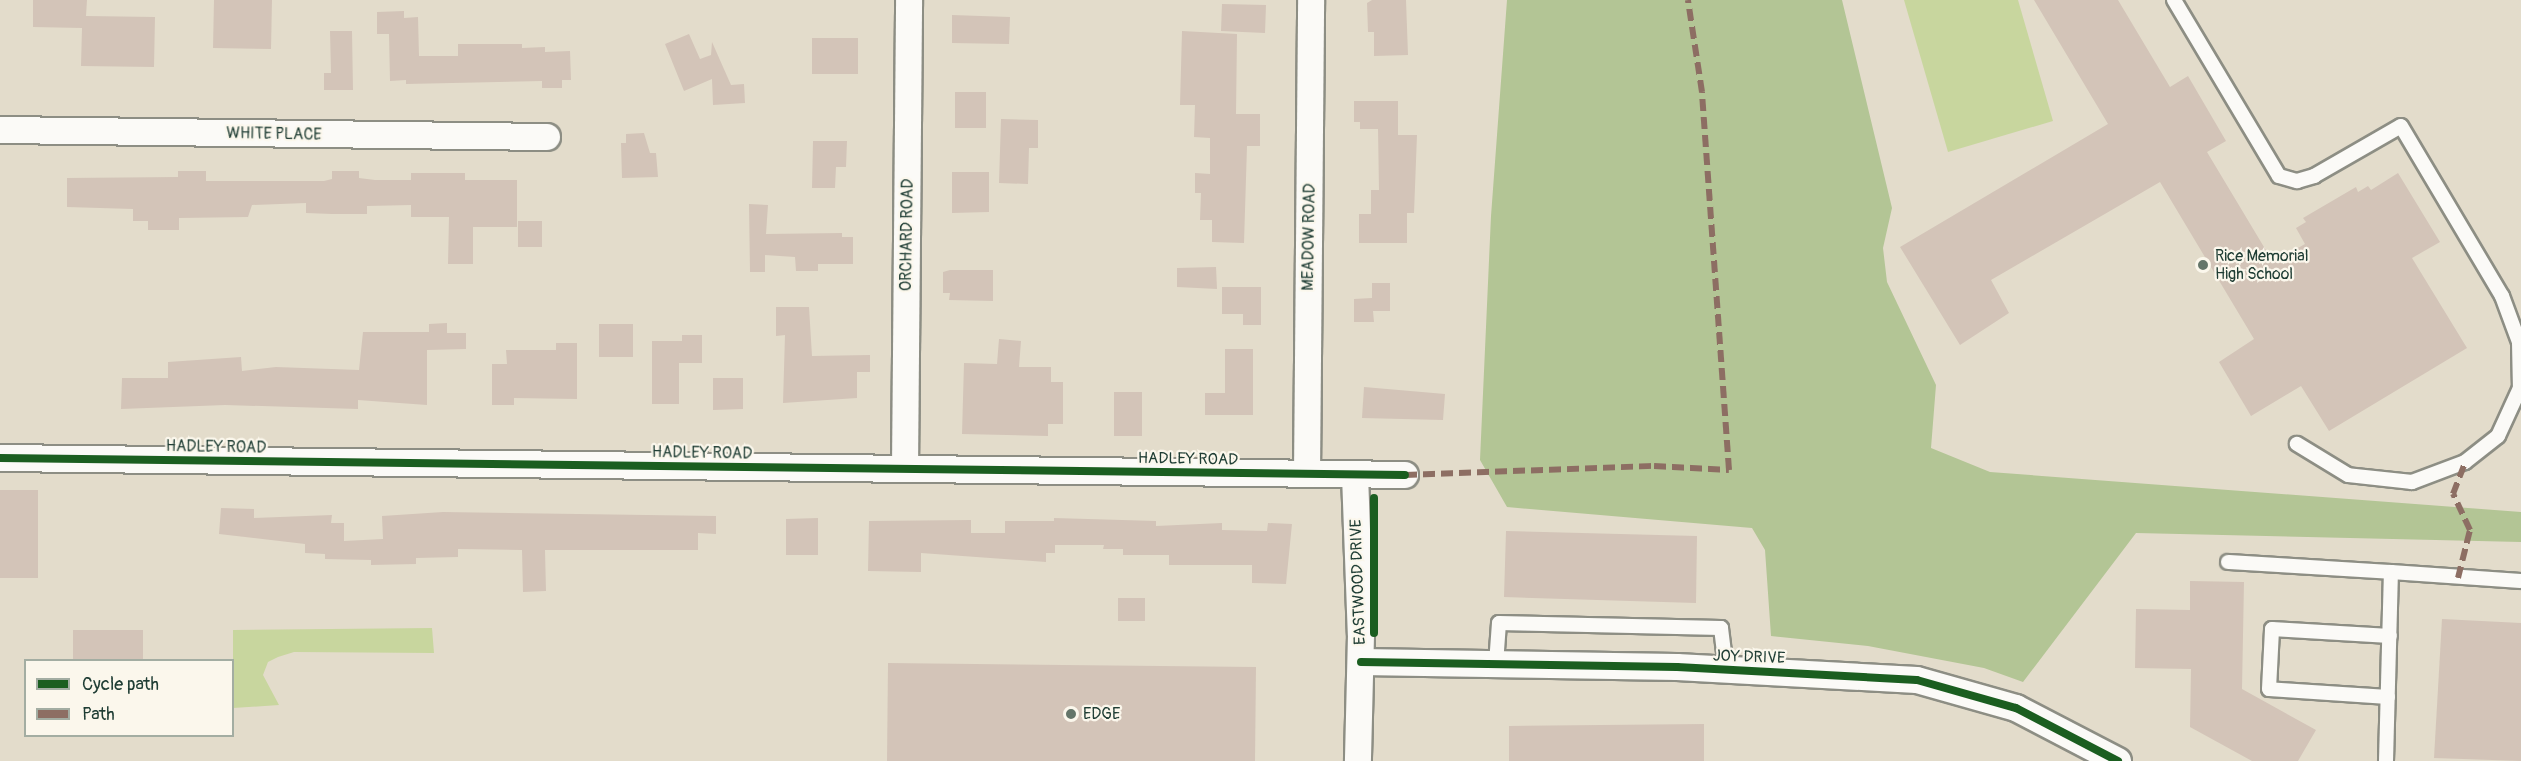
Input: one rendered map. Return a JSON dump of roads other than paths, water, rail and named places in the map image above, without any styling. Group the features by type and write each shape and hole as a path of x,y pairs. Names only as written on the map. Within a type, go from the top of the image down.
{"street":[{"name":"ORCHARD ROAD","path":"905,469 909,0"},
{"name":"MEADOW ROAD","path":"1307,474 1311,0"},
{"name":"WHITE PLACE","path":"0,130 547,137"},
{"name":"HADLEY ROAD","path":"0,458 1404,475"},
{"name":"EASTWOOD DRIVE","path":"1354,475 1360,662 1358,761"},
{"name":"JOY DRIVE","path":"1360,662 1726,669 1906,679 1976,694 2054,725 2118,761"}],"lane":[{"path":"2174,0 2279,176 2297,181 2314,176 2401,126 2502,296 2519,342 2520,388 2498,436 2464,462 2412,482 2348,475 2297,444"},
{"path":"2228,562 2521,581"},
{"path":"2386,761 2391,572"},
{"path":"1496,664 1499,623 1522,623 1721,628 1726,669"},
{"path":"2388,698 2269,689 2272,629 2390,636"}],"place":[{"name":"Rice Memorial High School","path":"2203,265"},
{"name":"EDGE","path":"1071,714"}]}
